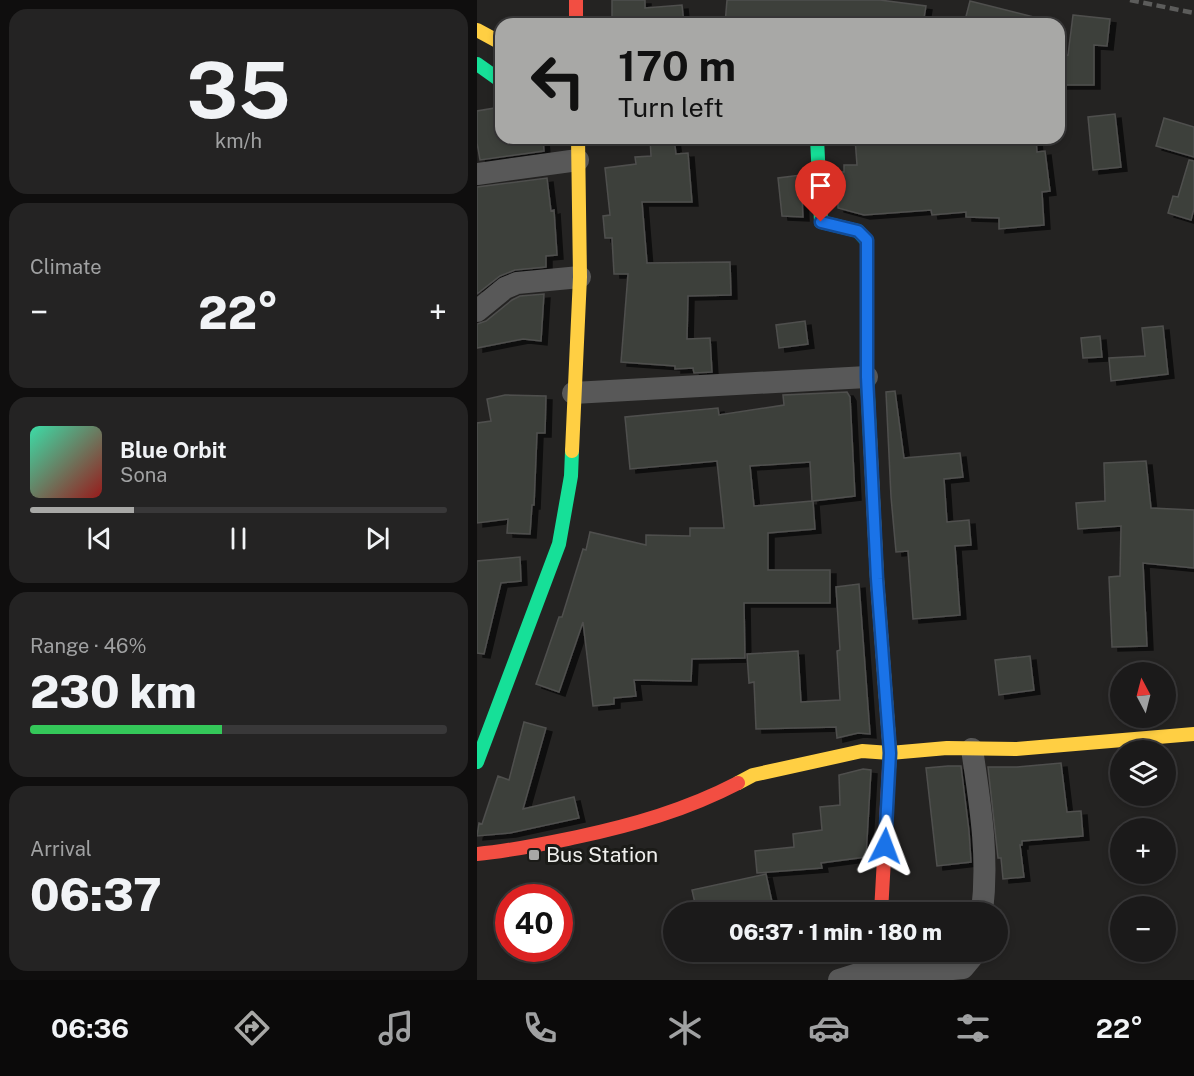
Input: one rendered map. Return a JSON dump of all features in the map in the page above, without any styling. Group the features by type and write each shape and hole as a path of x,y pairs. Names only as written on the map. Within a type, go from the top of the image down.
{"main road":[{"path":"576,0 576,18"},
{"path":"477,30 495,40"},
{"path":"477,64 495,77"},
{"path":"817,144 821,222 858,231 867,240 867,377 877,579 890,753 882,902"},
{"path":"477,762 559,544 571,476 580,277 578,149"},
{"path":"477,854 513,851 623,827 703,801 753,776 862,751 890,753 947,748 1016,749 1194,734"}],"street":[{"path":"477,174 578,149"},
{"path":"477,311 505,288 517,283 580,277"},
{"path":"573,393 867,377"},
{"path":"972,749 984,836 982,902"},
{"path":"839,980 880,968 963,968 967,962"}],"building":[{"path":"612,0 645,0 645,8 682,5 683,18 612,18"},
{"path":"727,0 880,0 926,6 924,18 726,18"},
{"path":"970,1 1034,17 1034,18 966,18"},
{"path":"1073,15 1110,19 1107,46 1094,45 1094,85 1065,85 1065,55 1068,55"},
{"path":"495,108 495,144 543,144 544,151 480,160 477,143 477,111"},
{"path":"1115,114 1121,167 1093,170 1088,117"},
{"path":"1164,118 1194,127 1194,157 1156,146"},
{"path":"650,144 675,144 676,154 688,153 692,202 642,202 647,263 730,262 731,295 688,296 687,339 710,338 712,372 694,373 693,368 675,369 675,366 621,362 628,274 614,274 612,238 605,238 603,216 610,215 605,168 636,164 635,157 651,156"},
{"path":"855,144 1036,144 1037,152 1045,151 1050,191 1042,192 1044,225 999,229 999,218 966,217 966,212 932,215 931,210 864,215 838,208 837,172 844,172 844,165 857,165"},
{"path":"1189,160 1194,161 1194,209 1191,220 1168,213 1173,196 1178,197"},
{"path":"801,175 803,217 782,216 778,178"},
{"path":"547,178 551,211 554,210 557,255 546,256 546,267 515,270 500,276 477,294 477,187"},
{"path":"544,294 541,341 523,339 477,348 477,324 486,321 520,296"},
{"path":"805,321 808,344 779,348 776,325"},
{"path":"1163,326 1168,374 1111,381 1109,358 1145,356 1142,328"},
{"path":"1100,336 1102,357 1083,358 1081,338"},
{"path":"895,391 904,458 960,453 963,477 944,479 947,522 969,520 971,545 955,546 960,615 913,619 908,551 896,552 891,497 886,392"},
{"path":"847,392 850,397 855,496 813,501 815,529 768,533 768,570 830,570 830,603 744,603 745,658 692,659 691,681 634,680 636,696 614,698 614,704 593,706 583,622 559,692 536,684 559,617 562,617 583,549 586,550 590,532 646,545 646,535 690,536 690,528 724,528 717,461 630,469 625,417 718,408 719,415 784,405 783,395","holes":["810,462 812,501 754,506 750,466"]},
{"path":"505,395 546,396 545,433 537,433 534,505 532,505 530,534 507,533 508,519 477,523 477,423 491,421 487,399"},
{"path":"1146,461 1151,508 1194,510 1194,568 1143,563 1147,646 1112,647 1109,577 1120,576 1121,526 1078,529 1076,503 1105,501 1104,463"},
{"path":"520,557 521,581 501,583 484,654 477,653 477,561"},
{"path":"859,584 870,734 858,733 837,738 836,727 756,729 754,682 749,683 747,654 798,651 801,702 840,700 836,587"},
{"path":"1030,656 1034,690 999,695 995,660"},
{"path":"524,722 546,728 523,809 574,797 579,818 510,833 477,836 479,823 482,824 498,776 509,780"},
{"path":"1061,763 1067,812 1081,811 1083,836 1022,841 1020,845 1024,877 1003,879 1001,858 998,858 988,767"},
{"path":"961,766 971,862 937,866 926,768"},
{"path":"863,769 871,770 866,857 821,863 822,868 757,873 755,851 794,847 793,834 822,830 820,807 840,805 839,775"},
{"path":"766,874 772,902 695,902 692,890"}],"railway":[{"path":"1130,0 1194,13"}],"traffic: fast":[{"path":"477,64 495,77"},
{"path":"817,144 821,222 858,231 867,241 867,377 870,437"},
{"path":"477,762 559,544 571,476 572,451"}],"traffic: slow":[{"path":"477,30 495,40"},
{"path":"572,451 580,277 578,144"},
{"path":"870,437 877,579 890,753 889,769"},
{"path":"738,783 753,775 862,751 890,753 947,748 1016,749 1194,734"}],"traffic: jam":[{"path":"576,0 576,18"},
{"path":"882,902 889,769"},
{"path":"477,854 539,845 639,822 679,809 738,783"}],"place":[{"name":"Bus Station","path":"534,855"}],"route":[{"path":"821,222 858,231 867,240 867,377 877,579 890,753 885,846"}]}
